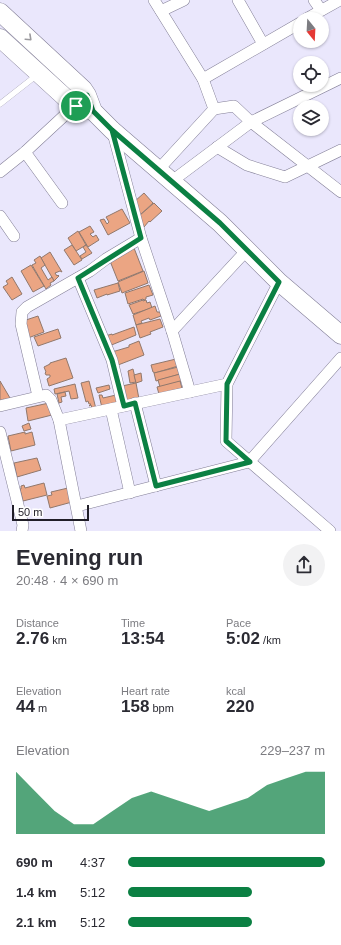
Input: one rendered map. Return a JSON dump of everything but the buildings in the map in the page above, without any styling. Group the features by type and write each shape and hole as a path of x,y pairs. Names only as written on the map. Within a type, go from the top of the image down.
{"main road":[{"path":"0,12 83,89 85,104"},
{"path":"0,38 39,73 85,104 112,130 220,223 279,282 340,332"}],"street":[{"path":"154,0 203,79 214,109"},
{"path":"161,11 184,0"},
{"path":"238,0 263,44"},
{"path":"314,0 321,10"},
{"path":"318,12 340,0"},
{"path":"203,79 293,27"},
{"path":"172,181 251,122 341,78"},
{"path":"0,172 85,104"},
{"path":"159,169 214,109 234,106 251,122 341,192"},
{"path":"112,130 141,238 172,331 190,392"},
{"path":"217,147 247,165 285,177 341,150"},
{"path":"25,152 62,203"},
{"path":"0,216 14,236"},
{"path":"38,396 20,324 22,312 27,307 78,278 141,238"},
{"path":"172,331 247,250"},
{"path":"78,278 112,360 124,406"},
{"path":"279,282 227,384 226,441 329,531"},
{"path":"77,506 250,462 341,358"},
{"path":"58,420 227,384"},
{"path":"0,406 46,395 51,400 58,420 81,531"},
{"path":"135,403 156,486"},
{"path":"111,409 130,493"},
{"path":"0,432 23,525 22,531"}],"lane":[{"path":"0,104 39,73"}],"route":[{"path":"76,106 87,95 93,111 112,130 220,223 279,282 227,384 226,441 250,462 156,486 135,403 124,406 114,365 78,278 141,238 112,130 93,111 76,106"}]}
